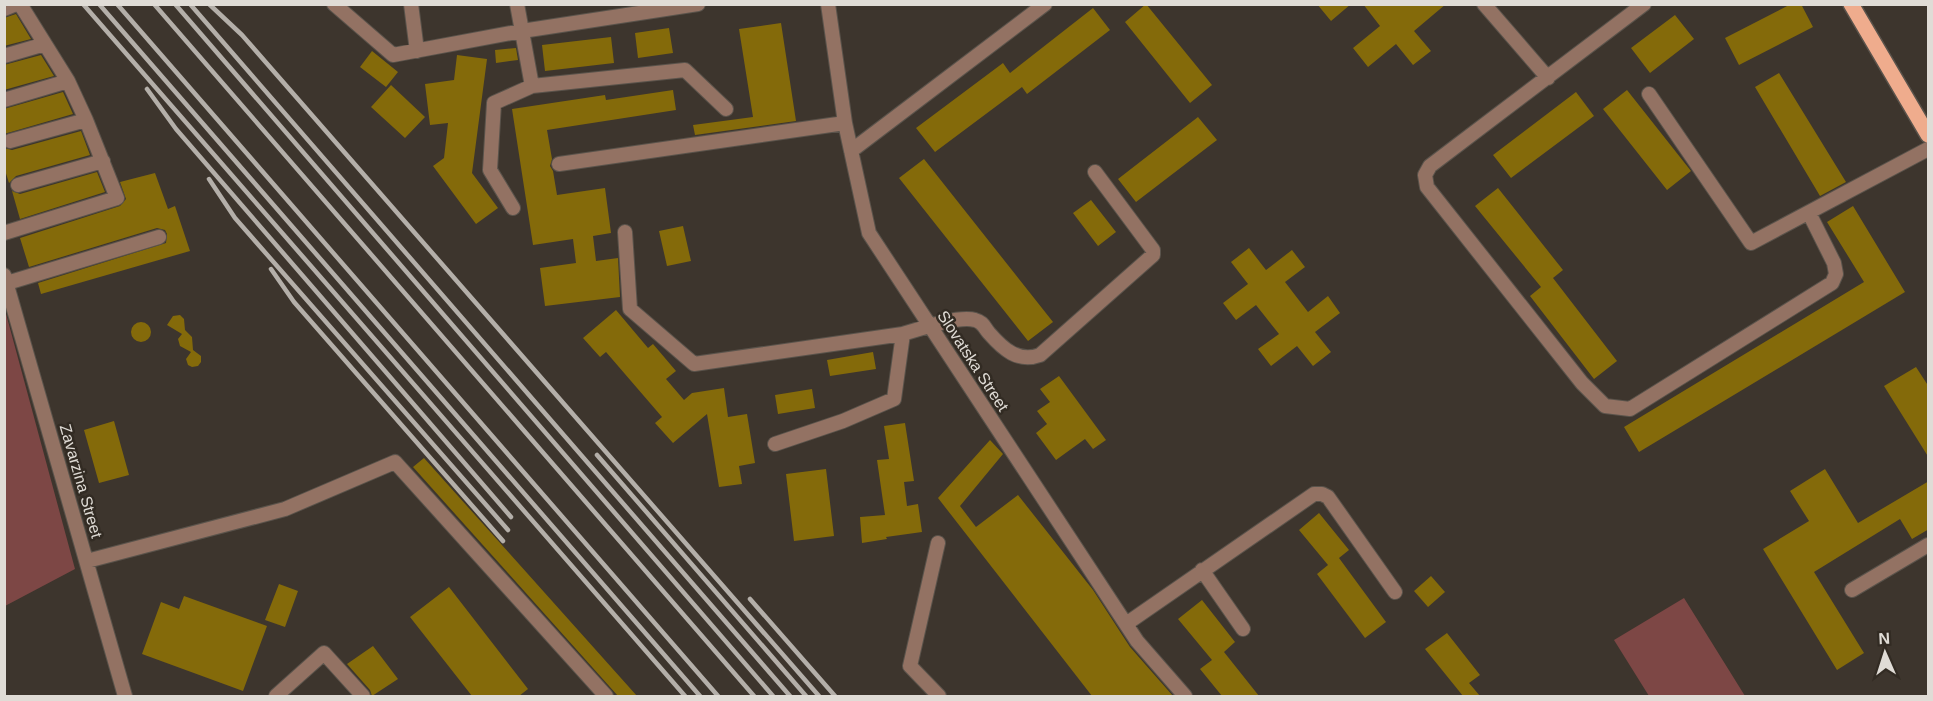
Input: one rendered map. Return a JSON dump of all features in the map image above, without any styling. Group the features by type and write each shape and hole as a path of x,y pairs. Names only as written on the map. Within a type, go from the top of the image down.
{"main road":[{"path":"1851,4 1929,135"}],"street":[{"path":"4,9 18,4 68,81 117,198 4,233"},
{"path":"334,4 393,55 522,31 698,4"},
{"path":"411,4 417,51"},
{"path":"517,4 532,86"},
{"name":"Slovatska Street","path":"828,4 845,123 869,233 1126,624 1185,696"},
{"path":"851,151 1045,4"},
{"path":"1484,4 1548,78"},
{"path":"1644,4 1430,166 1425,175 1427,187 1582,383 1605,406 1630,409 1832,283 1836,274 1834,263 1809,213"},
{"path":"4,56 45,44"},
{"path":"513,208 490,170 494,103 532,86 685,70 726,109"},
{"path":"4,100 68,81"},
{"path":"1650,94 1751,243 1929,150"},
{"path":"10,141 86,120"},
{"path":"559,164 845,123"},
{"path":"18,185 103,161"},
{"path":"626,232 630,309 694,364 903,334 930,325 974,319 982,323 989,333 1012,353 1022,358 1031,358 1040,355 1154,255 1153,250 1095,172"},
{"path":"6,279 159,237"},
{"name":"Zavarzina Street","path":"6,279 125,696"},
{"path":"775,444 843,422 894,399 903,334"},
{"path":"87,561 285,509 395,462 606,696"},
{"path":"1126,624 1314,494 1328,497 1395,592"},
{"path":"938,543 910,666 939,696"},
{"path":"1852,590 1929,545"},
{"path":"1202,570 1243,629"},
{"path":"276,696 324,653 363,696"}],"shaded area":[{"path":"5,310 75,569 4,606"},
{"path":"1684,598 1745,696 1649,696 1614,640"}],"building":[{"path":"1146,4 1212,85 1190,103 1125,22"},
{"path":"1317,4 1351,4 1331,21"},
{"path":"1363,4 1446,4 1414,31 1431,51 1413,65 1396,44 1368,67 1353,48 1380,26"},
{"path":"1791,4 1801,4 1813,27 1739,65 1725,38"},
{"path":"1093,8 1110,30 1027,94 1022,87 935,152 916,128 1003,63 1010,73"},
{"path":"16,14 31,39 4,46 4,18"},
{"path":"1675,15 1694,39 1650,73 1631,48"},
{"path":"781,23 796,121 695,135 693,125 753,117 739,29"},
{"path":"669,28 673,53 638,58 635,33"},
{"path":"611,37 614,63 545,71 542,45"},
{"path":"516,48 518,60 496,63 495,50"},
{"path":"372,51 398,72 386,87 360,67"},
{"path":"41,55 54,76 4,90 4,65"},
{"path":"457,55 487,59 472,173 498,208 476,224 433,166 444,158 448,123 430,125 425,84 454,80"},
{"path":"1779,73 1846,182 1820,196 1755,87"},
{"path":"391,85 425,117 405,138 371,107"},
{"path":"673,90 676,110 547,130 552,159 550,166 557,195 605,188 611,233 593,236 596,261 618,258 620,297 545,306 540,268 576,263 573,239 533,245 512,109 605,95 606,100"},
{"path":"1627,90 1691,171 1667,190 1603,109"},
{"path":"63,92 73,114 4,134 4,109"},
{"path":"1576,92 1594,116 1511,178 1493,155"},
{"path":"1198,117 1217,140 1136,202 1118,179"},
{"path":"81,131 90,155 16,176 9,183 4,167 4,148 12,150"},
{"path":"924,159 1053,322 1028,341 899,178"},
{"path":"97,172 105,192 20,219 12,191 20,194"},
{"path":"155,173 168,209 175,206 190,251 41,294 38,283 166,243 165,230 157,228 29,267 20,238 120,206 126,199 120,182"},
{"path":"1498,188 1563,270 1553,278 1617,361 1594,379 1530,296 1541,287 1475,206"},
{"path":"1091,200 1116,232 1098,246 1073,213"},
{"path":"1853,206 1905,292 1639,452 1624,427 1864,282 1827,222"},
{"path":"683,226 691,261 667,266 659,231"},
{"path":"1249,248 1266,270 1292,250 1305,267 1285,282 1308,312 1328,296 1340,313 1315,332 1331,352 1313,366 1297,346 1271,366 1258,349 1279,334 1256,305 1236,320 1223,303 1248,284 1231,262"},
{"path":"616,310 648,348 653,344 676,371 666,379 684,400 692,393 724,388 728,417 747,414 755,463 739,466 742,484 719,487 707,414 673,443 655,423 662,417 606,352 600,357 583,338"},
{"path":"180,315 184,319 185,330 192,337 193,350 201,356 198,366 188,365 186,359 191,352 180,346 178,339 182,334 167,325 173,316"},
{"path":"141,322 148,325 151,332 148,339 141,342 134,339 131,332 134,325"},
{"path":"873,352 876,369 830,376 827,360"},
{"path":"1916,367 1929,387 1929,458 1884,386"},
{"path":"1059,376 1106,440 1093,449 1085,439 1056,460 1036,433 1047,424 1037,411 1050,402 1040,389"},
{"path":"812,389 815,408 778,414 775,395"},
{"path":"114,421 129,475 99,483 84,430"},
{"path":"905,423 914,481 904,482 907,506 918,504 922,532 862,543 860,517 885,515 877,460 889,459 884,426"},
{"path":"990,440 1003,454 960,506 976,527 1018,495 1093,590 1130,647 1173,696 1092,696 938,498"},
{"path":"424,458 637,696 618,696 413,467"},
{"path":"826,469 834,536 794,541 786,474"},
{"path":"1825,469 1858,523 1929,481 1929,529 1912,539 1900,519 1814,572 1864,653 1837,670 1763,549 1809,521 1790,491"},
{"path":"1319,513 1349,550 1339,558 1386,622 1365,638 1317,574 1328,565 1299,530"},
{"path":"1431,576 1445,592 1428,607 1414,591"},
{"path":"279,584 298,591 285,627 265,620"},
{"path":"449,587 528,689 519,696 472,696 410,617"},
{"path":"184,596 267,626 243,691 142,654 161,602 179,609"},
{"path":"1202,600 1235,642 1224,652 1259,696 1222,696 1200,669 1212,660 1178,619"},
{"path":"1447,633 1480,675 1469,683 1480,696 1463,696 1425,649"},
{"path":"373,646 398,679 372,696 370,690 347,664"}],"railway":[{"path":"83,4 685,696"},
{"path":"99,4 700,696"},
{"path":"117,4 718,696"},
{"path":"154,4 754,696"},
{"path":"175,4 773,696"},
{"path":"190,4 790,696"},
{"path":"209,4 242,35 819,696"},
{"path":"147,89 176,129 511,517"},
{"path":"209,179 235,218 508,530"},
{"path":"271,269 294,302 503,541"},
{"path":"597,455 806,696"},
{"path":"750,599 835,696"}]}
